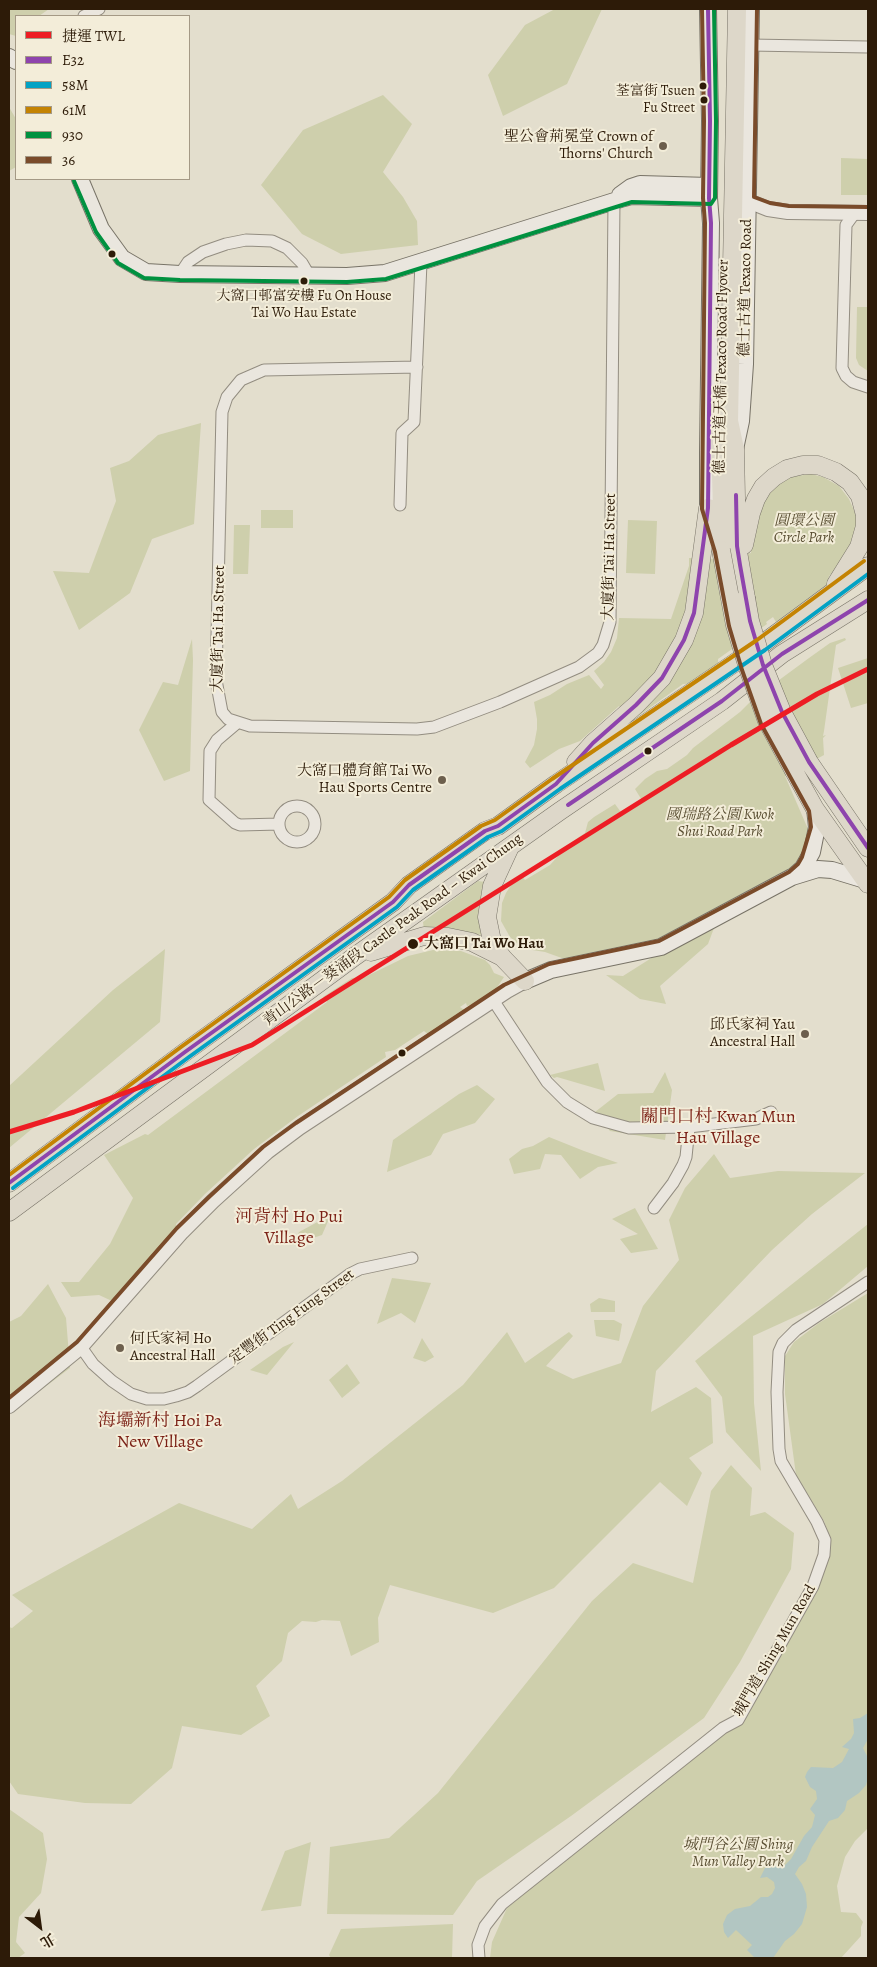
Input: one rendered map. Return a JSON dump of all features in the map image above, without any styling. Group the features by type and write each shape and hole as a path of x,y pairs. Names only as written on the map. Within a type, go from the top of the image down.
{"main road":[{"path":"556,784 593,743 636,705 662,678 684,640 694,613 708,508 711,241 708,9"},
{"name":"德士古道天橋 Texaco Road Flyover","path":"728,9 724,263 719,372 721,550 735,625 767,721 802,766"},
{"name":"德士古道天橋 Texaco Road Flyover","path":"735,449 729,421 737,9"},
{"name":"德士古道 Texaco Road","path":"740,566 737,546 735,449 741,421 745,364 751,9"},
{"path":"80,180 101,229 122,258 146,272 180,274 347,276 385,273 614,201 631,187 640,184 709,192"},
{"path":"792,877 803,868 812,852 817,827 815,809 802,766 763,665 750,621 740,566 754,506 763,488 774,476 787,469 818,465 836,472 850,482 860,496 865,515 863,536 859,547 832,591"},
{"path":"708,508 721,550"},
{"name":"青山公路－葵涌段 Castle Peak Road – Kwai Chung","path":"9,1183 393,902 409,885 485,831 498,826 556,784 761,645 868,566"},
{"name":"青山公路－葵涌段 Castle Peak Road – Kwai Chung","path":"9,1212 354,957 722,701 782,654 868,600"},
{"path":"802,766 868,848"},
{"path":"815,809 867,882"},
{"path":"511,846 492,886 486,917 492,941 502,957 525,981 551,970 661,947 792,877 818,869 832,870 867,882"},
{"path":"354,957 424,936 448,937 472,942 502,957"}],"street":[{"path":"86,15 100,9"},
{"path":"750,45 868,47"},
{"name":"大廈街 Tai Ha Street","path":"416,366 264,370 242,380 227,397 222,412 216,680 222,712 228,719 250,726 434,727 500,702 579,667 598,653 603,645 610,622 614,201"},
{"path":"748,201 768,209 788,212 861,214"},
{"path":"861,214 846,225 842,368 846,376 853,382 868,387"},
{"path":"180,274 188,262 203,252 226,244 246,240 272,241 287,248 302,263 309,275"},
{"path":"400,505 402,433 414,422 421,263"},
{"path":"237,723 217,740 210,752 209,800 235,823 240,825 279,824"},
{"path":"9,1406 81,1347 182,1232 212,1201 267,1152 299,1128 493,1000 525,981"},
{"path":"493,1000 555,1092 579,1111 593,1118 629,1128 689,1127 756,1119 771,1112"},
{"path":"654,1208 683,1165 686,1157 689,1127"},
{"name":"定豐街 Ting Fung Street","path":"81,1347 93,1364 131,1394 147,1399 164,1399 176,1396 188,1392 197,1386 360,1268 412,1258"},
{"name":"城門道 Shing Mun Road","path":"479,1958 478,1945 484,1926 502,1904 723,1728 738,1720 813,1586 824,1555 825,1540 818,1522 781,1461 777,1392 778,1352 783,1343 796,1330 868,1282"}],"green space":[{"path":"9,9 49,9 40,15 15,15 15,36 9,34"},
{"path":"555,9 602,9 567,84 503,116 488,75 525,25"},
{"path":"383,95 412,124 383,172 403,197 417,221 418,245 341,254 302,234 261,185 303,130"},
{"path":"9,107 15,117 15,168 9,171"},
{"path":"841,158 868,159 868,195 841,195"},
{"path":"857,307 868,307 868,371 859,365 856,358"},
{"path":"201,423 194,524 152,539 130,593 79,630 53,571 89,573 116,501 110,468 129,461 158,435"},
{"name":"圓環公園 Circle Park","path":"811,474 823,477 839,486 849,499 856,515 857,523 853,543 838,568 829,576 826,594 779,627 773,617 766,622 767,624 718,659 719,682 683,684 630,722 619,706 580,741 559,749 530,768 525,762 534,745 537,729 534,702 550,695 567,684 589,675 601,689 604,685 594,671 611,652 617,638 619,618 671,619 689,566 689,558 710,559 751,553 751,536 757,511 771,489 790,477"},
{"path":"261,510 293,510 293,528 261,528"},
{"path":"628,520 657,521 655,574 626,573"},
{"path":"234,525 250,525 248,574 233,574"},
{"name":"國瑞路公園 Kwok Shui Road Park","path":"845,638 846,640 836,645 823,736 826,735 823,738 824,755 785,776 808,829 808,843 796,866 642,956 573,962 545,952 526,949 510,937 501,921 502,903 515,879 521,875 525,880 550,865 569,844 585,833 588,822 615,804 623,815 643,802 635,789 645,779 657,771 667,769 687,755 752,700 830,643"},
{"path":"192,639 190,771 164,781 139,730 163,682 178,685"},
{"path":"868,658 868,703 851,708 838,668"},
{"path":"478,881 485,882 481,935 452,929 424,930 423,922"},
{"path":"714,928 708,944 660,986 666,1004 640,999 606,975 623,976 653,957"},
{"path":"165,949 160,1022 9,1148 9,1086 113,990"},
{"path":"433,950 461,951 485,960 494,973 504,977 490,998 467,1006 466,1003 460,1007 466,1011 430,1036 424,1031 395,1050 385,1052 386,1057 298,1116 254,1149 205,1194 176,1224 176,1230 112,1301 99,1295 71,1297 61,1282 79,1282 110,1244 133,1198 104,1155 145,1134 148,1135 327,1002 323,997 352,978 365,977 408,956"},
{"path":"598,1063 605,1091 557,1077 554,1078 550,1075"},
{"path":"665,1072 672,1090 665,1140 610,1131 595,1112 618,1094 653,1093"},
{"path":"477,1085 495,1099 475,1123 443,1134 431,1155 387,1172 393,1140 459,1094"},
{"path":"549,1137 618,1163 598,1167 580,1179 561,1155 545,1154 540,1169 514,1174 509,1159 522,1149 533,1146"},
{"path":"714,1154 730,1178 778,1171 865,1173 812,1214 772,1250 656,1371 651,1412 696,1387 711,1398 713,1443 689,1458 702,1473 687,1506 660,1482 554,1588 493,1613 390,1585 378,1618 379,1642 351,1656 340,1621 302,1621 288,1633 282,1661 256,1686 270,1716 241,1735 182,1726 172,1768 131,1804 85,1803 18,1794 9,1781 9,1627 12,1628 33,1611 12,1595 179,1503 252,1529 291,1494 298,1509 342,1481 463,1385 507,1332 525,1363 569,1332 573,1336 546,1366 573,1379 621,1363 643,1306 679,1260 669,1220 685,1188"},
{"path":"635,1208 658,1249 631,1253 620,1239 638,1234 612,1219"},
{"path":"323,1219 329,1219 322,1235 292,1245 299,1232"},
{"path":"868,1224 868,1266 823,1304 753,1336 754,1403 761,1471 726,1432 722,1397 695,1361"},
{"path":"392,1278 431,1283 415,1323 401,1313 377,1324"},
{"path":"48,1284 66,1318 70,1368 24,1403 9,1399 9,1322 21,1316"},
{"name":"城門谷公園 Shing Mun Valley Park","path":"868,1293 868,1828 855,1841 845,1857 837,1886 841,1912 856,1913 863,1922 861,1936 841,1958 490,1958 492,1942 507,1908 608,1825 724,1734 829,1554 831,1540 824,1521 796,1475 785,1394 785,1356 794,1342 819,1323"},
{"path":"599,1298 615,1301 615,1312 591,1312 590,1304"},
{"path":"594,1320 614,1320 622,1324 619,1341 596,1336"},
{"path":"422,1338 434,1357 425,1362 413,1358"},
{"path":"294,1342 267,1375 250,1370 283,1347"},
{"path":"347,1364 360,1383 342,1398 329,1380"},
{"path":"731,1465 752,1488 750,1516 765,1512 794,1533 791,1569 740,1662 704,1718 571,1816 477,1881 453,1915 327,1914 330,1847 389,1838 438,1793 592,1601 633,1563 693,1583 711,1491"},
{"path":"9,1809 43,1833 47,1859 41,1893 19,1917 16,1942 25,1953 18,1958 9,1956"},
{"path":"311,1842 301,1906 261,1911 285,1851"},
{"path":"453,1924 452,1958 331,1958 329,1955 341,1929"}],"shaded area":[{"path":"868,1713 868,1739 863,1748 868,1758 866,1785 859,1793 847,1801 845,1810 838,1818 829,1821 812,1847 806,1861 795,1874 806,1894 807,1907 802,1924 785,1941 773,1958 755,1958 747,1950 752,1945 736,1930 728,1938 724,1932 723,1924 727,1915 735,1909 750,1906 761,1897 768,1897 772,1894 775,1888 774,1882 767,1877 760,1878 765,1868 772,1864 785,1865 812,1827 815,1815 810,1809 817,1799 816,1791 810,1787 805,1777 807,1772 811,1767 833,1768 842,1762 849,1749 842,1747 851,1739 854,1733 853,1719 860,1718"}],"metro line":[{"name":"TWL","path":"9,1132 74,1112 252,1045 731,745 817,694 868,669"}],"transit line":[{"name":"36","path":"9,1398 77,1342 177,1228 209,1197 263,1147 296,1123 504,985 549,964 659,941 789,872 798,864 802,857 811,827 809,811 761,724 729,626 715,552 702,509 705,223 703,198 702,9"},
{"name":"E32","path":"9,1183 185,1052 393,902 409,885 485,831 498,826 556,784 593,743 636,705 662,678 684,640 694,613 708,508 711,223 709,198 708,9"},
{"name":"930","path":"74,181 96,232 118,263 144,278 180,280 347,282 386,279 632,202 711,204 715,198 714,9"},
{"name":"36","path":"757,9 754,197 770,203 789,206 868,207"},
{"name":"E32","path":"736,495 737,546 740,565 750,621 763,665 782,712 809,762 868,848"},
{"name":"61M","path":"9,1175 181,1047 389,897 405,880 481,826 495,820 552,779 757,640 864,561"},
{"name":"58M","path":"13,1188 189,1057 397,907 413,890 488,837 502,831 560,789 765,650 868,574"},
{"name":"E32","path":"568,805 722,701 782,654 868,600"}],"place":[{"name":"荃富街 Tsuen Fu Street","path":"704,100"},
{"name":"聖公會荊冕堂 Crown of Thorns' Church","path":"663,146"},
{"name":"大窩口邨富安樓 Fu On House Tai Wo Hau Estate","path":"304,281"},
{"name":"大窩口體育館 Tai Wo Hau Sports Centre","path":"442,780"},
{"name":"大窩口 Tai Wo Hau","path":"413,944"},
{"name":"邱氏家祠 Yau Ancestral Hall","path":"805,1034"},
{"name":"何氏家祠 Ho Ancestral Hall","path":"120,1348"}],"district":[{"name":"關門口村 Kwan Mun Hau Village","path":"718,1128"},
{"name":"河背村 Ho Pui Village","path":"289,1228"},
{"name":"海壩新村 Hoi Pa New Village","path":"160,1432"}]}
